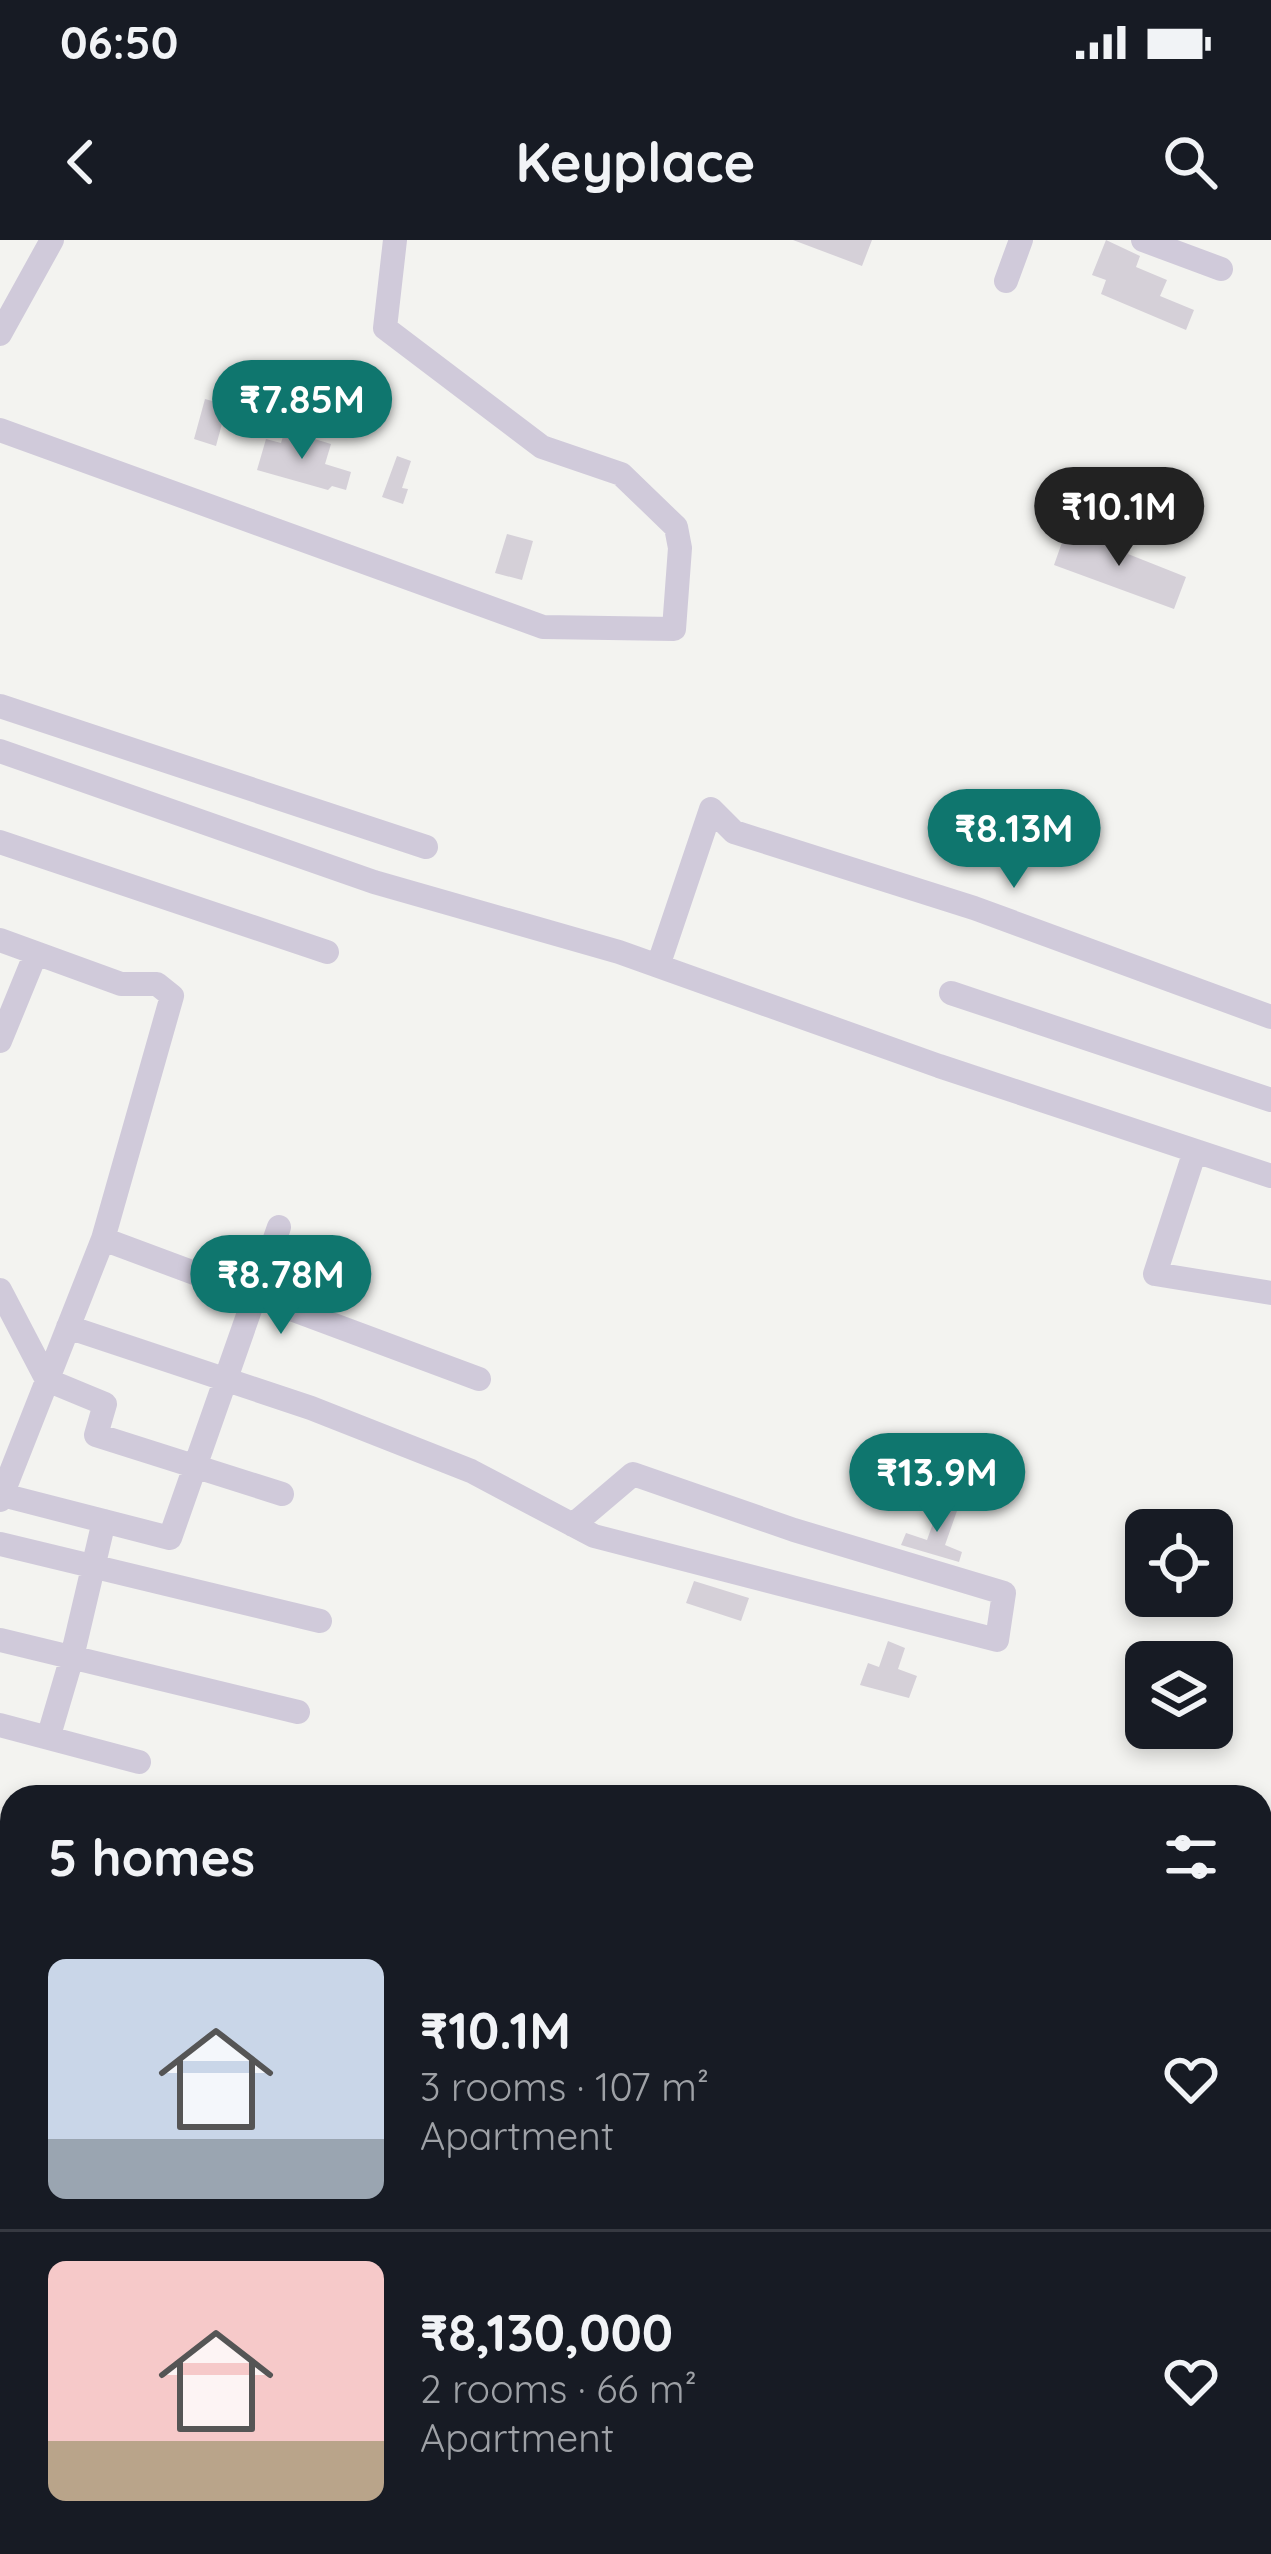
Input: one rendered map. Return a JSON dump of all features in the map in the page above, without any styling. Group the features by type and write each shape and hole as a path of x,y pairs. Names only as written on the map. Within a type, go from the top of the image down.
{"street":[{"path":"0,334 52,240"},
{"path":"0,430 543,627 674,629 680,548 676,527 621,474 542,447 385,328 395,240"},
{"path":"1006,281 1021,240"},
{"path":"1143,240 1221,269"},
{"path":"0,706 426,847"},
{"path":"0,751 374,882 658,966 1271,1176"},
{"path":"658,966 710,809 734,832 974,908 1271,1017"},
{"path":"0,842 327,952"},
{"path":"0,940 121,984 157,983 172,996 103,1239 1,1497 170,1538 279,1227"},
{"path":"0,1041 36,953"},
{"path":"951,993 1271,1100"},
{"path":"1195,1151 1155,1274 1271,1293"},
{"path":"103,1239 479,1379"},
{"path":"0,1290 47,1381 105,1405 96,1435 282,1494"},
{"path":"68,1327 311,1408 471,1471 573,1525 594,1536 998,1640 1004,1593 794,1530 633,1474 573,1525"},
{"path":"49,1735 104,1521"},
{"path":"0,1544 320,1621"},
{"path":"0,1640 298,1712"},
{"path":"0,1725 139,1762"}],"building":[{"path":"793,240 872,240 862,266"},
{"path":"1106,240 1140,256 1136,267 1167,280 1160,296 1194,310 1186,330 1101,294 1106,280 1092,275"},
{"path":"205,399 227,405 216,446 194,439"},
{"path":"285,430 331,444 325,464 351,472 346,490 332,486 328,490 257,470 266,439 281,443"},
{"path":"397,456 411,461 402,488 408,489 403,504 382,497"},
{"path":"1066,531 1130,550 1128,554 1186,577 1174,609 1054,565"},
{"path":"507,534 533,541 522,580 495,573"},
{"path":"941,1501 958,1508 945,1545 962,1552 959,1562 901,1545 906,1533 927,1540"},
{"path":"694,1581 749,1598 741,1621 686,1603"},
{"path":"888,1641 905,1648 898,1669 917,1676 909,1698 860,1685 868,1663 879,1667"}]}
